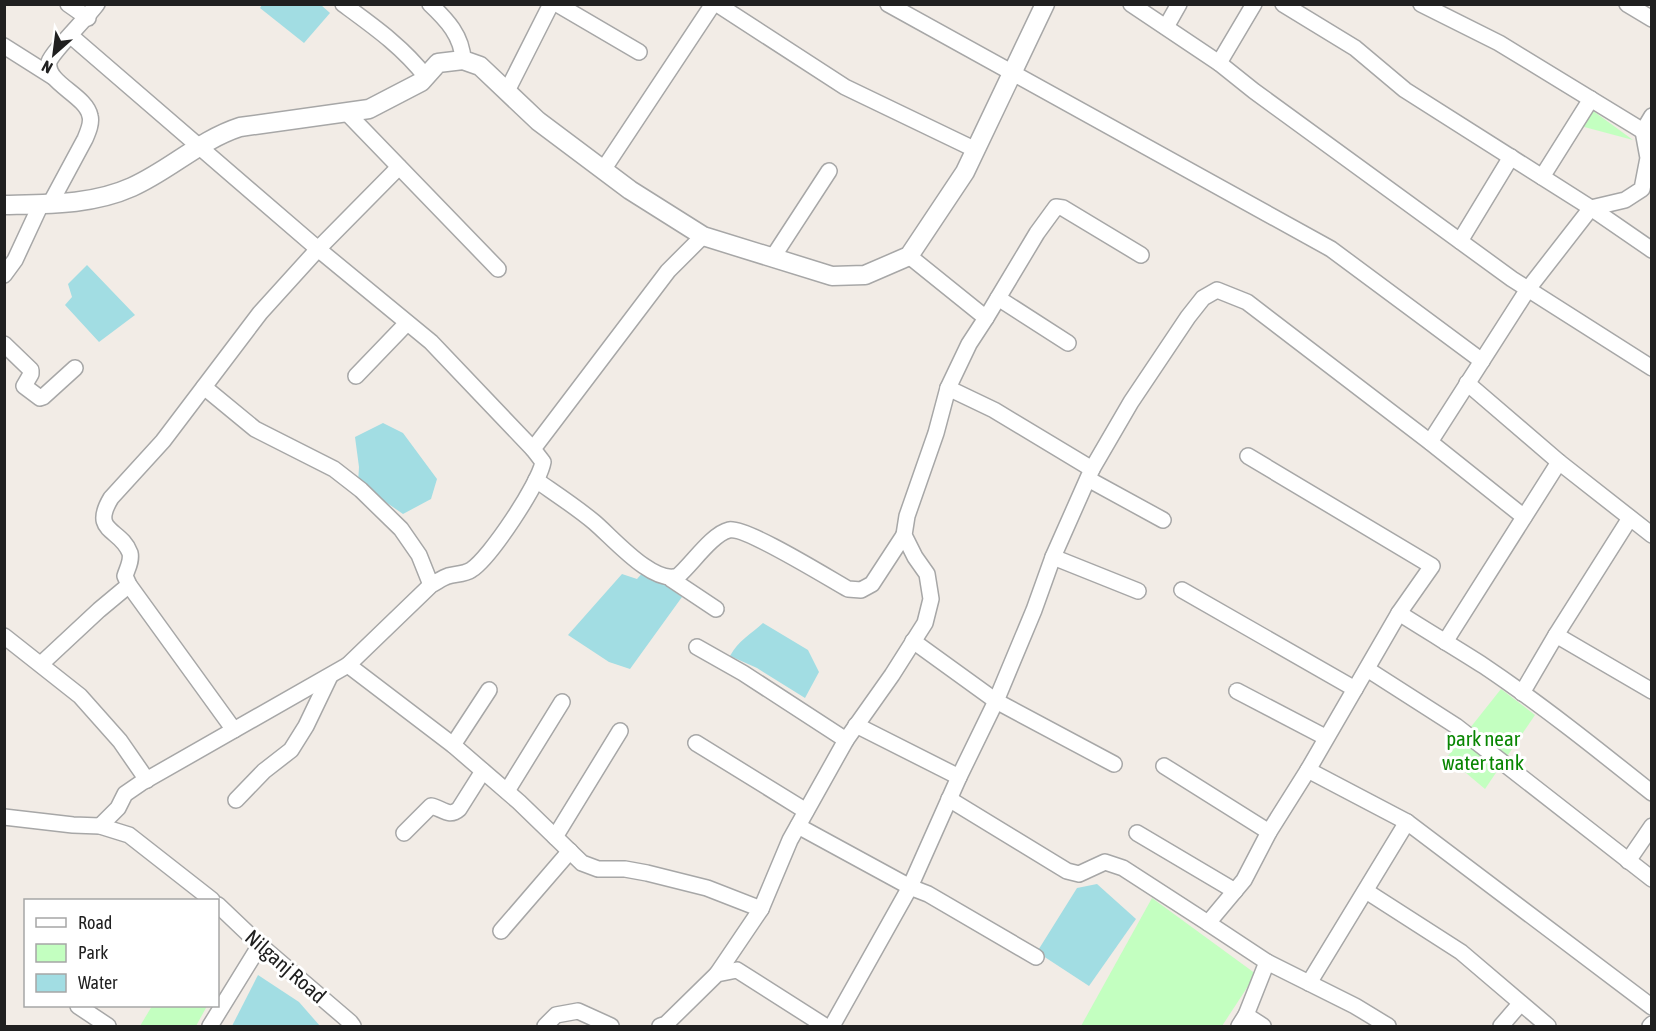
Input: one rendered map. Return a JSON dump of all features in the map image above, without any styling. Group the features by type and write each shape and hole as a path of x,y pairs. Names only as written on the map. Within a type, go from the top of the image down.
{"street":[{"path":"68,4 88,18"},
{"path":"53,77 49,69 49,61 54,52 88,18 98,4"},
{"path":"343,4 396,45 413,60 426,77"},
{"path":"430,4 456,34 462,47 463,60"},
{"path":"507,92 551,4"},
{"path":"556,4 639,52"},
{"path":"603,170 715,4 845,87 976,150"},
{"path":"888,4 1330,249 1482,361"},
{"path":"4,205 46,204 104,198 133,187 155,175 221,133 240,127 369,109 421,82 438,63 463,60 480,66 538,121 630,190 703,236 832,276 865,275 909,256 965,172 1045,4"},
{"path":"1131,4 1219,63 1254,91 1528,289 1652,368"},
{"path":"1166,27 1179,4"},
{"path":"1219,63 1254,4"},
{"path":"1283,4 1355,48 1405,90 1591,208 1652,250"},
{"path":"1421,4 1500,43 1643,131"},
{"path":"1626,4 1652,19"},
{"path":"71,36 318,249 431,342 533,448 543,462 530,493 491,548 470,571 446,577 431,585 348,666 125,794 118,808 100,826"},
{"path":"4,45 53,77 84,105 90,116 85,139 4,275"},
{"path":"1542,177 1591,99"},
{"path":"347,113 498,269"},
{"path":"1430,442 1528,289 1591,208 1647,192 1648,158 1643,131 1652,116"},
{"path":"1460,241 1511,158"},
{"path":"234,730 129,585 125,576 131,560 129,552 107,528 102,519 104,509 111,498 163,441 260,313 318,249 399,167"},
{"path":"773,257 829,171"},
{"path":"671,579 678,576 717,537 730,529 739,530 757,538 848,589 861,590 872,584 904,535 948,388 969,344 1043,224 1056,207 1063,208 1141,255"},
{"path":"533,448 668,271 703,236"},
{"path":"909,256 986,318"},
{"path":"832,1026 910,887 996,701 1035,610 1053,557 1090,474 1131,402 1203,298 1217,290 1247,302 1524,517"},
{"path":"998,298 1068,344"},
{"path":"356,376 407,323"},
{"path":"4,344 31,370 24,386 40,398 75,368"},
{"path":"1467,383 1559,462 1652,535"},
{"path":"204,387 255,429 334,469 361,490 400,529 419,555 431,585"},
{"path":"948,388 994,410 1163,520"},
{"path":"1208,923 1244,880 1269,832 1308,770 1325,737 1399,613 1432,566 1248,456"},
{"path":"1445,642 1559,462"},
{"path":"536,480 594,523 635,560 661,576 671,579 716,609"},
{"path":"1522,693 1630,518"},
{"path":"664,1026 717,974 761,909 798,826 846,740 925,623 931,599 927,574 904,535"},
{"path":"1053,557 1138,591"},
{"path":"41,664 129,585"},
{"path":"1182,590 1355,689"},
{"path":"1399,613 1522,693 1652,793"},
{"path":"1556,635 1652,690"},
{"path":"4,636 80,696 120,741 147,780"},
{"path":"913,641 996,701 1114,764"},
{"path":"697,647 743,673 846,740"},
{"path":"348,666 453,745 507,791 582,863 598,869 625,869 647,873 707,888 761,909"},
{"path":"1367,669 1456,726 1652,879"},
{"path":"236,800 264,771 291,750 306,726 330,676"},
{"path":"453,745 489,690"},
{"path":"1237,691 1325,737"},
{"path":"507,791 562,702"},
{"path":"856,725 959,777"},
{"path":"555,837 620,731"},
{"path":"696,743 806,811"},
{"path":"1164,766 1269,832"},
{"path":"1308,770 1407,822 1652,1007"},
{"path":"404,833 431,806 455,814 483,771"},
{"path":"949,799 1067,871 1079,874 1106,862 1123,868 1267,962 1355,1006 1388,1026"},
{"path":"4,817 100,826 129,835 211,899"},
{"path":"1309,983 1407,822"},
{"path":"798,826 910,887 928,894 1036,957"},
{"path":"1628,861 1652,826"},
{"path":"1137,833 1234,891"},
{"path":"501,932 570,851"},
{"path":"1366,891 1461,952 1548,1026"},
{"name":"Nilganj Road","path":"219,906 353,1026"},
{"path":"210,1026 260,945"},
{"path":"1263,1026 1242,1021 1267,962"},
{"path":"717,974 737,970 825,1026"},
{"path":"1501,1026 1520,1004"},
{"path":"81,1007 108,1026"},
{"path":"545,1026 555,1015 578,1011 611,1026"}],"green space":[{"path":"1585,105 1633,140 1573,124"},
{"name":"park near water tank","path":"1501,689 1535,715 1485,789 1447,757"},
{"path":"1152,898 1256,974 1222,1026 1081,1026"},
{"path":"151,1007 206,1007 196,1026 140,1026"}],"water":[{"path":"262,5 321,5 330,13 304,43 260,8"},
{"path":"87,265 135,315 99,342 65,305 72,297 68,284"},
{"path":"383,423 403,433 437,479 431,499 403,514 358,483 359,467 355,437"},
{"path":"645,570 682,597 630,669 609,662 568,635 622,574 637,579"},
{"path":"763,623 808,650 819,672 805,698 757,668 730,656 741,642"},
{"path":"1097,884 1136,919 1089,986 1037,952 1077,888"},
{"path":"258,975 299,1002 320,1026 232,1026"}]}
